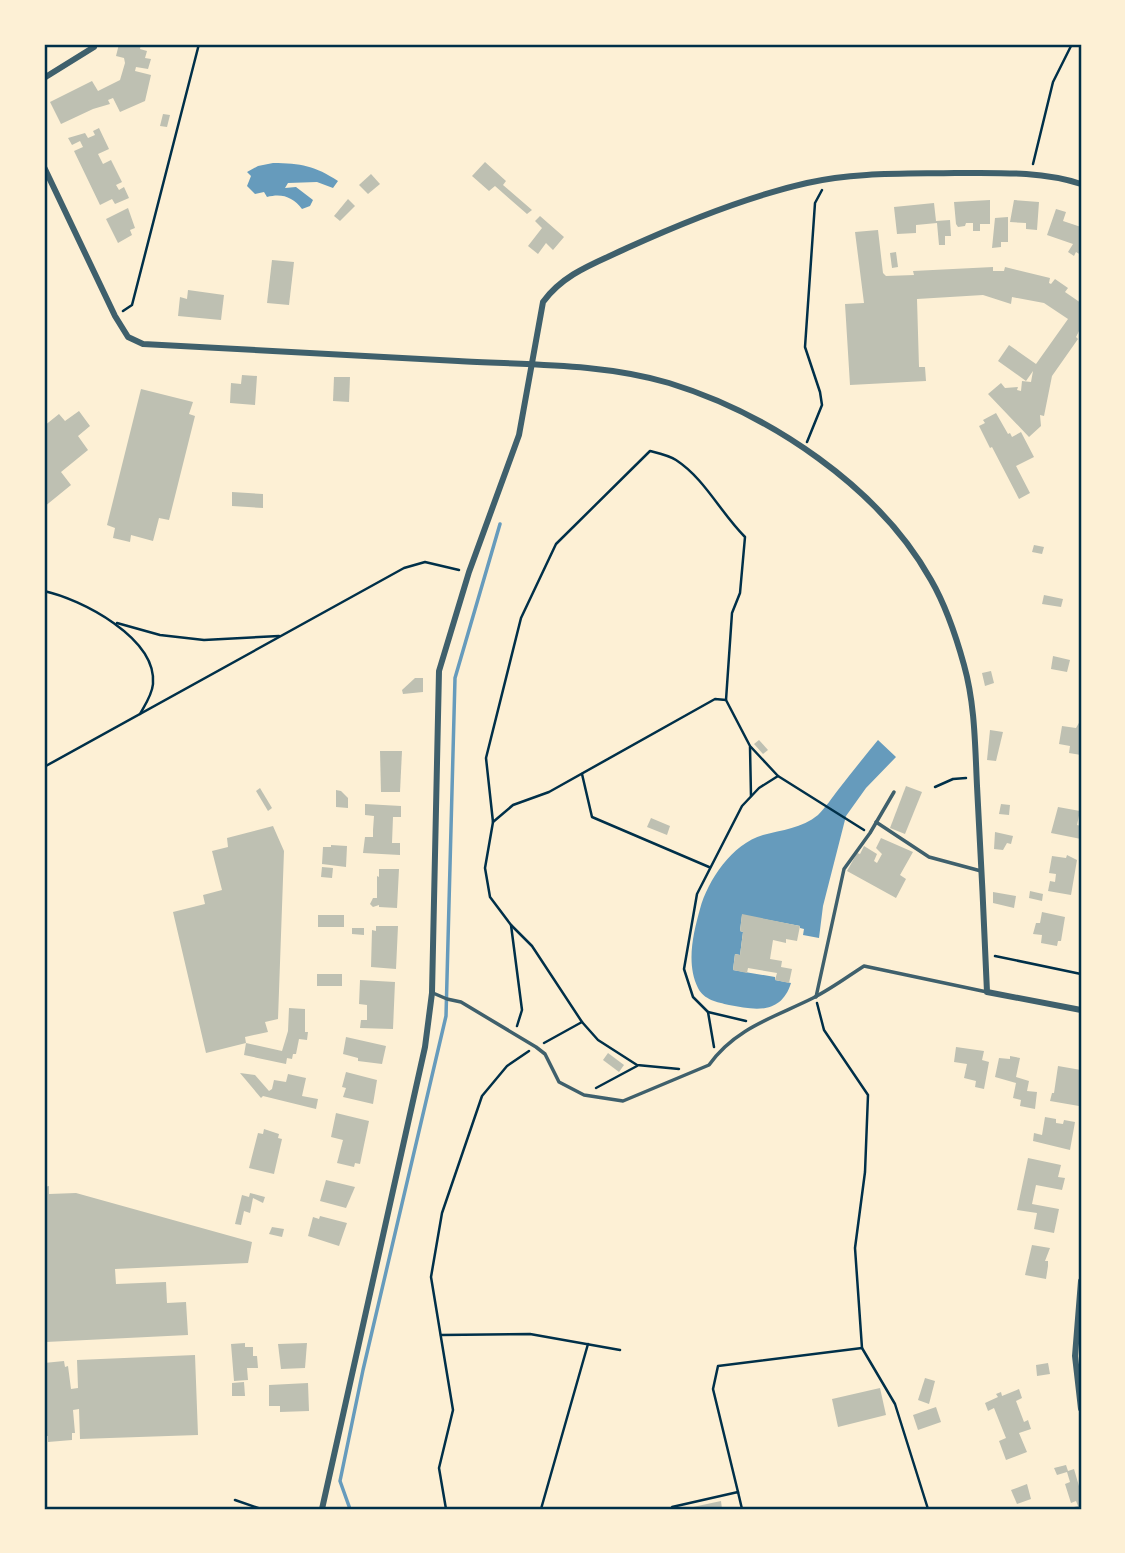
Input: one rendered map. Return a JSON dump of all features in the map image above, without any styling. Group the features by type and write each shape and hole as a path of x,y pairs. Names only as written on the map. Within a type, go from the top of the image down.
{"street":[{"path":"44,78 95,44"},
{"path":"44,167 115,316 128,337 143,344 531,364 609,371 667,382 728,404 781,433 841,477 876,507 904,539 932,581 952,626 964,666 972,703 987,992 1081,1010"},
{"path":"322,1509 435,994 439,671 469,572 519,435 543,302 552,290 571,274 704,215 786,189 826,180 871,175 1003,172 1065,178 1081,184"},
{"path":"1081,1281 1074,1356 1081,1409"}],"lane":[{"path":"816,996 844,869 870,833 894,792"},
{"path":"876,822 929,857 981,871"},
{"path":"435,994 461,1002 536,1047 545,1054 559,1082 584,1094 624,1101 709,1065 755,1023 816,996 864,966 987,992"}],"path":[{"path":"115,316 132,305 199,44"},
{"path":"1031,174 1053,82 1072,44"},
{"path":"804,450 822,405 805,347 815,203 826,180"},
{"path":"696,1070 637,1065 598,1040 582,1023 532,946 490,897 485,868 493,822 486,758 521,618 556,544 650,451 674,458 700,479 728,520 744,537 740,593 732,613 726,700 750,746 778,776 870,833"},
{"path":"44,767 412,564 425,562 469,572"},
{"path":"44,591 77,602 114,622 160,635 204,640 283,635"},
{"path":"114,622 138,647 152,673 151,692 141,714"},
{"path":"493,822 513,805 549,792 715,699 726,700"},
{"path":"750,746 751,796"},
{"path":"582,774 592,817 711,867"},
{"path":"716,1056 708,1012 694,997 684,969 697,894 742,806 778,776"},
{"path":"935,787 953,779 977,778"},
{"path":"512,925 522,1010 514,1034"},
{"path":"985,954 1081,974"},
{"path":"816,996 824,1030 868,1095 865,1172 855,1248 862,1348 895,1404 928,1509"},
{"path":"708,1012 755,1023"},
{"path":"446,1509 439,1468 453,1410 431,1277 442,1213 482,1096 507,1066 582,1023"},
{"path":"584,1094 637,1065"},
{"path":"441,1335 530,1334 620,1350"},
{"path":"541,1509 587,1344"},
{"path":"742,1509 713,1389 718,1366 862,1348"},
{"path":"673,1509 738,1492"},
{"path":"235,1500 261,1509"}],"water":[{"path":"273,163 307,166 338,181 333,188 317,182 288,183 285,188 296,187 313,200 310,206 302,209 287,197 267,197 264,192 255,194 247,186 251,176 247,172"},
{"path":"878,740 896,757 866,788 846,816 823,906 819,938 803,935 804,929 800,926 742,915 740,955 735,954 733,970 775,977 775,980 791,983 787,993 774,1005 757,1009 729,1005 707,998 694,979 692,949 700,909 715,875 741,846 763,835 799,826 818,815"}],"building":[{"path":"119,44 141,44 140,49 147,51 145,58 151,59 148,69 136,67 135,71 151,75 145,101 120,112 113,98 108,100 110,104 61,124 50,102 92,81 98,91 120,80 125,63 124,58 116,56"},
{"path":"163,114 170,115 167,127 160,126"},
{"path":"99,128 109,149 98,154 103,164 111,160 122,182 116,185 119,190 124,187 129,198 115,204 112,199 100,205 74,151 83,147 80,141 72,145 68,138 85,133 88,138 95,135 93,131"},
{"path":"485,162 506,181 503,185 532,210 527,214 495,186 489,191 472,176"},
{"path":"371,174 380,184 368,194 359,185"},
{"path":"348,199 355,206 340,221 334,216"},
{"path":"990,200 990,224 980,224 980,231 973,231 973,223 958,227 954,202"},
{"path":"1014,200 1039,202 1037,230 1026,229 1026,223 1010,222"},
{"path":"934,203 936,221 950,220 951,236 945,236 945,245 939,245 937,223 916,225 916,233 897,234 894,207"},
{"path":"128,208 135,228 130,230 132,235 118,243 106,219"},
{"path":"1056,209 1066,212 1063,221 1081,227 1081,255 1076,252 1074,256 1068,252 1073,244 1047,235"},
{"path":"540,216 564,237 553,250 546,243 538,254 528,246 542,228 535,221"},
{"path":"1008,217 1008,242 1001,242 1001,247 992,248 995,218"},
{"path":"878,230 883,273 886,276 914,275 913,271 993,267 993,271 1004,271 1005,267 1050,278 1051,284 1055,279 1068,288 1065,292 1081,303 1081,327 1076,337 1078,339 1052,376 1044,416 1040,415 1041,426 1029,437 988,394 1001,383 1005,388 1018,387 1017,390 1021,391 1022,381 1031,382 1033,371 1026,381 998,361 1009,345 1036,364 1068,319 1044,303 1012,297 1011,304 983,295 917,299 919,367 925,367 926,381 850,385 845,304 864,303 855,232"},
{"path":"896,252 898,267 892,268 890,253"},
{"path":"272,260 294,262 289,305 267,303"},
{"path":"188,290 224,295 221,320 178,316 180,297 187,299"},
{"path":"242,375 257,376 255,405 230,403 231,383 241,384"},
{"path":"334,377 350,377 349,402 333,401"},
{"path":"141,389 193,402 189,414 195,416 169,520 159,518 153,541 131,535 130,542 113,538 115,528 107,525"},
{"path":"79,411 90,426 78,436 88,450 61,472 71,485 44,507 44,426 59,414 65,421"},
{"path":"996,413 1008,434 1012,437 1021,432 1034,457 1016,466 1030,493 1019,499 979,426 985,423 983,420"},
{"path":"232,492 263,494 263,508 232,506"},
{"path":"1034,545 1044,547 1042,554 1032,552"},
{"path":"1044,595 1063,599 1061,607 1042,604"},
{"path":"1053,656 1070,660 1067,672 1051,669"},
{"path":"991,671 994,683 985,686 982,673"},
{"path":"415,678 423,678 423,692 403,694 402,690"},
{"path":"1080,721 1081,755 1069,753 1070,746 1059,744 1062,726 1076,728"},
{"path":"990,730 1003,732 996,761 987,760"},
{"path":"759,740 768,750 763,754 754,744"},
{"path":"380,751 402,751 400,792 381,792"},
{"path":"906,786 922,792 905,834 890,828"},
{"path":"260,788 272,808 268,811 256,791"},
{"path":"336,790 348,798 348,808 336,807"},
{"path":"365,804 401,806 401,817 393,817 392,843 400,843 400,855 363,853 365,837 373,837 374,816 365,815"},
{"path":"1001,804 1010,805 1009,815 999,814"},
{"path":"1058,807 1080,811 1077,825 1081,826 1081,839 1051,833"},
{"path":"651,818 670,826 667,835 647,827"},
{"path":"273,826 284,851 278,1019 265,1022 268,1032 245,1037 246,1043 206,1053 173,912 205,904 203,895 222,890 212,851 228,847 227,838"},
{"path":"995,832 1013,836 1011,844 1007,843 1003,850 994,849"},
{"path":"881,838 913,852 900,875 906,879 896,898 847,871 864,846 877,854 874,861 877,863 882,854 876,848"},
{"path":"347,846 346,867 322,864 323,847"},
{"path":"1067,855 1077,860 1071,895 1048,891 1050,881 1055,882 1056,874 1049,873 1052,856 1066,858"},
{"path":"322,867 333,868 332,878 321,877"},
{"path":"379,869 399,869 397,908 379,905 373,907 370,904 373,898 377,898"},
{"path":"1030,891 1043,894 1042,901 1029,898"},
{"path":"993,892 1016,896 1014,908 993,903"},
{"path":"1042,912 1065,917 1061,941 1058,941 1057,946 1041,943 1042,935 1033,934 1036,923 1040,923"},
{"path":"742,914 800,926 797,941 786,939 786,943 773,940 770,959 782,961 781,967 792,969 789,983 775,980 777,973 748,968 747,973 733,970 735,954 740,955"},
{"path":"318,915 344,915 344,927 318,927"},
{"path":"376,926 398,926 396,969 371,967 372,930 376,931"},
{"path":"352,928 364,928 364,935 352,934"},
{"path":"317,974 342,974 342,986 317,986"},
{"path":"360,980 395,982 393,1029 360,1028 361,1020 367,1020 367,1005 359,1004"},
{"path":"289,1008 305,1009 307,1040 299,1039 296,1054 293,1054 292,1059 287,1058 286,1064 244,1055 246,1043 282,1051 288,1031"},
{"path":"346,1037 386,1046 382,1064 358,1061 358,1058 343,1054"},
{"path":"956,1047 984,1051 982,1060 989,1062 984,1089 975,1087 976,1081 964,1078 967,1064 954,1062"},
{"path":"608,1053 624,1065 619,1072 603,1060"},
{"path":"1010,1056 1020,1058 1016,1077 1029,1081 1027,1091 1037,1092 1035,1109 1020,1106 1021,1100 1013,1098 1016,1083 995,1077 999,1058 1010,1059"},
{"path":"1058,1066 1081,1070 1079,1106 1050,1101 1054,1093"},
{"path":"346,1072 377,1080 373,1104 343,1097 346,1088 342,1087"},
{"path":"240,1073 255,1075 269,1091 274,1080 286,1082 288,1074 306,1078 302,1096 318,1099 316,1109 263,1096 261,1098"},
{"path":"336,1113 369,1121 360,1164 355,1163 354,1167 337,1163 343,1140 331,1137"},
{"path":"1045,1117 1056,1119 1056,1123 1063,1124 1064,1120 1075,1122 1070,1150 1033,1141 1034,1133 1042,1135"},
{"path":"264,1129 279,1134 278,1138 282,1139 274,1174 249,1168 258,1133 263,1134"},
{"path":"1028,1158 1061,1165 1058,1177 1065,1178 1062,1190 1036,1185 1032,1204 1059,1209 1054,1233 1034,1229 1037,1213 1017,1210"},
{"path":"326,1180 355,1187 346,1208 320,1201"},
{"path":"49,1186 49,1194 76,1193 252,1242 248,1263 115,1269 116,1284 166,1282 167,1303 186,1302 188,1335 46,1342 44,1187"},
{"path":"250,1193 265,1197 263,1203 253,1198 250,1213 244,1211 241,1225 235,1224 242,1195 249,1197"},
{"path":"320,1216 347,1223 339,1246 308,1236 313,1217 319,1219"},
{"path":"272,1227 284,1229 282,1237 269,1234"},
{"path":"1032,1245 1050,1248 1045,1261 1048,1261 1046,1279 1025,1275"},
{"path":"245,1343 245,1347 253,1347 258,1368 247,1368 248,1380 234,1381 231,1344"},
{"path":"307,1343 305,1368 281,1369 278,1344"},
{"path":"195,1355 198,1435 80,1439 79,1409 73,1410 75,1433 72,1433 72,1440 48,1442 48,1436 44,1436 44,1363 64,1361 65,1367 68,1366 71,1389 78,1388 77,1360"},
{"path":"1048,1363 1050,1374 1037,1376 1036,1365"},
{"path":"925,1378 935,1381 929,1404 918,1400"},
{"path":"244,1382 245,1396 232,1396 232,1383"},
{"path":"308,1383 309,1411 280,1412 280,1406 269,1406 269,1385"},
{"path":"880,1388 886,1415 838,1427 832,1399"},
{"path":"1019,1389 1022,1398 1016,1401 1024,1422 1028,1420 1031,1429 1019,1433 1027,1452 1006,1460 999,1441 1006,1438 994,1408 988,1411 985,1403 998,1397 996,1394 1001,1392 1002,1396"},
{"path":"936,1407 941,1422 918,1430 913,1415"},
{"path":"1066,1465 1068,1471 1074,1469 1081,1493 1081,1509 1075,1509 1074,1507 1078,1506 1076,1501 1071,1503 1065,1484 1070,1482 1067,1472 1057,1475 1054,1468"},
{"path":"1027,1484 1031,1499 1017,1504 1011,1490"},
{"path":"721,1501 722,1509 693,1507"}],"waterway":[{"path":"350,1509 340,1481 363,1370 446,1016 455,678 500,524"}]}
